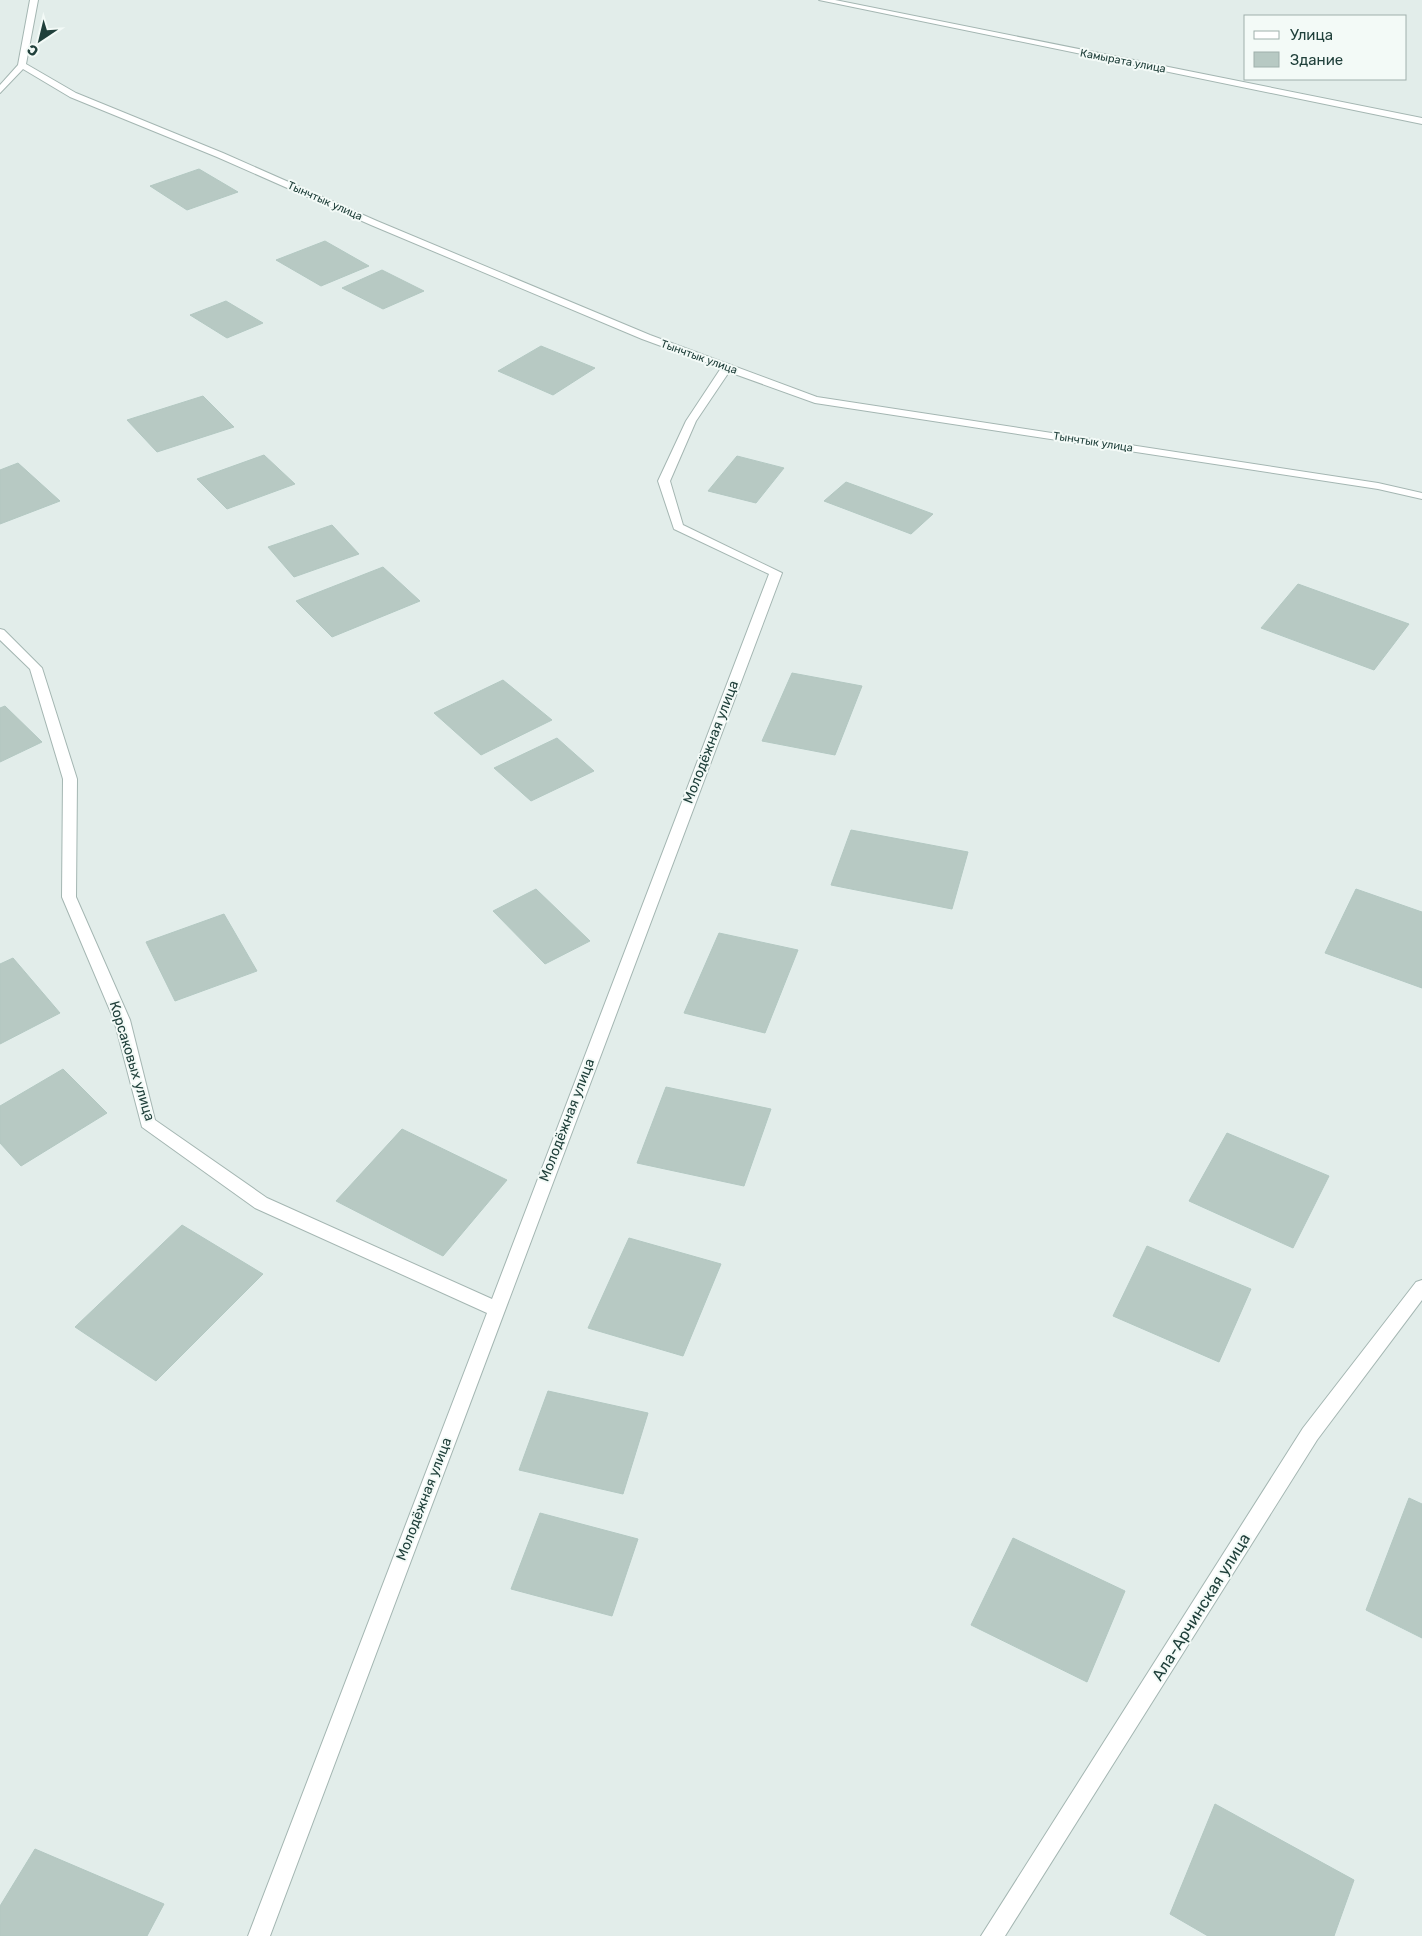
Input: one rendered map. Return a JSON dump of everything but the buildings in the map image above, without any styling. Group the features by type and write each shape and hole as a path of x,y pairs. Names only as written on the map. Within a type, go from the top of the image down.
{"street":[{"path":"0,90 22,65 34,0"},
{"name":"Камырата улица","path":"823,0 1422,121"},
{"name":"Тынчтык улица","path":"22,65 73,95 220,154 374,223 646,338 815,400 1378,486 1422,496"},
{"name":"Молодёжная улица","path":"259,1936 776,573 678,526 664,481 691,420 727,367"},
{"name":"Корсаковых улица","path":"0,633 36,668 70,779 70,897 122,1020 148,1123 261,1203 496,1309"},
{"name":"Ала-Арчинская улица","path":"992,1936 1310,1434 1422,1287"}]}
